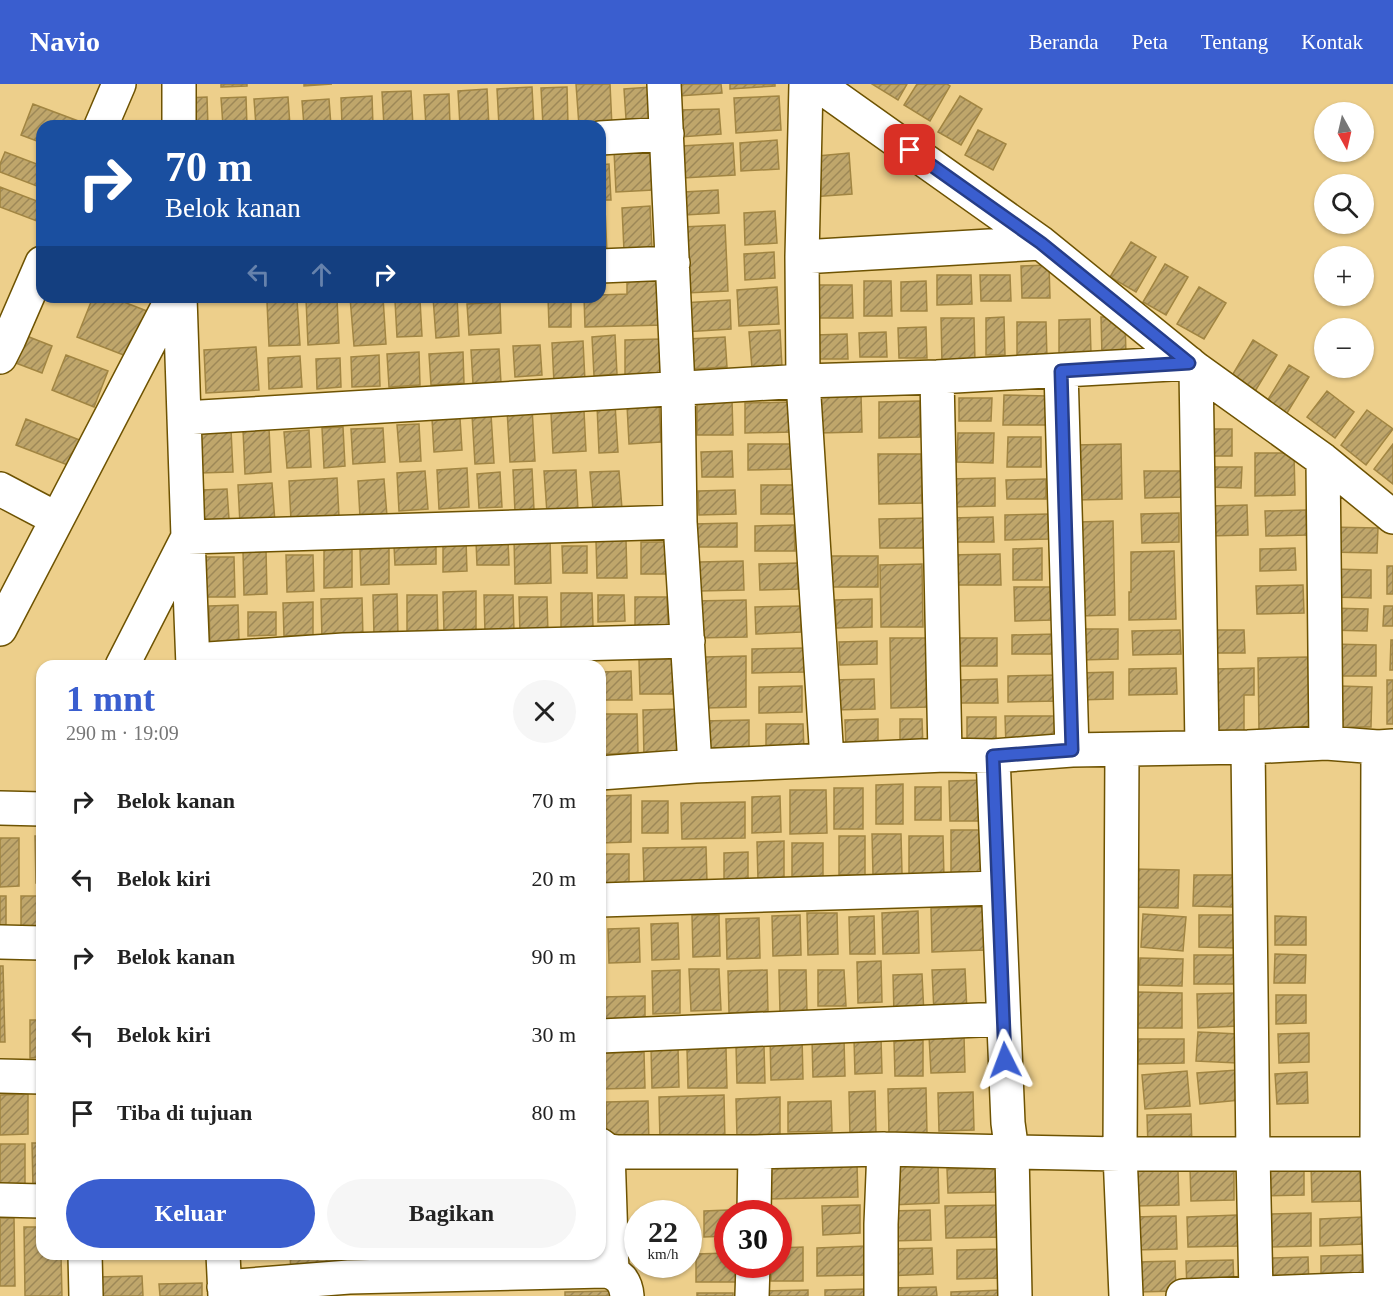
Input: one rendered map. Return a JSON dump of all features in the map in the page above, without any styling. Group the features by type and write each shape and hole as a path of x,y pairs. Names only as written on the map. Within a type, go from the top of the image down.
{"street":[{"path":"104,120 119,84"},
{"path":"179,84 179,120"},
{"path":"664,84 678,388 680,522 695,766"},
{"path":"806,84 802,257 803,381 827,760"},
{"path":"818,84 1041,243 1193,366 1323,460 1393,518"},
{"path":"606,138 667,134"},
{"path":"802,257 1041,243"},
{"path":"606,266 673,263"},
{"path":"0,357 36,276"},
{"path":"0,628 170,303"},
{"path":"180,303 193,660"},
{"path":"184,417 803,381 1193,366"},
{"path":"1193,366 1202,747"},
{"path":"1061,371 1072,750"},
{"path":"937,377 945,755"},
{"path":"1323,460 1326,743"},
{"path":"0,489 57,519"},
{"path":"188,537 680,522"},
{"path":"125,660 188,537"},
{"path":"228,660 344,650 688,641"},
{"path":"606,773 695,766 945,755 993,756 1072,750 1248,747 1326,743 1386,746 1385,1290 1183,1296"},
{"path":"1248,747 1256,1294"},
{"path":"1122,750 1120,1154 1126,1296"},
{"path":"993,756 1003,1019 1008,1123 1012,1152 1016,1296"},
{"path":"0,808 36,808"},
{"path":"606,900 998,888"},
{"path":"0,942 36,943"},
{"path":"606,1036 1003,1019"},
{"path":"0,1076 36,1077"},
{"path":"606,1149 616,1152 884,1149 1120,1154 1385,1154"},
{"path":"881,1296 884,1149"},
{"path":"754,1200 755,1152"},
{"path":"223,1260 224,1292 474,1264 510,1285 620,1284 606,1165"},
{"path":"0,1200 36,1201"},
{"path":"85,1260 87,1296"},
{"path":"752,1296 753,1278"}],"building":[{"path":"221,84 247,84 247,86 221,87"},
{"path":"304,84 332,84 304,86"},
{"path":"576,84 610,84 612,127 606,127 606,120 579,120"},
{"path":"677,84 721,84 722,93 678,96"},
{"path":"730,84 775,84 775,86 730,89"},
{"path":"872,84 907,84 898,100"},
{"path":"917,84 947,84 950,86 930,121 904,105"},
{"path":"532,87 534,120 499,120 497,89"},
{"path":"567,87 568,120 543,120 541,88"},
{"path":"651,87 653,118 626,119 624,89"},
{"path":"487,89 489,120 460,120 458,91"},
{"path":"411,91 413,120 384,120 382,92"},
{"path":"449,94 450,120 426,120 424,95"},
{"path":"372,96 373,120 342,120 341,98"},
{"path":"779,96 781,130 736,133 734,98"},
{"path":"960,96 982,109 961,145 938,132"},
{"path":"207,97 208,120 187,120 185,98"},
{"path":"246,97 247,120 223,120 221,98"},
{"path":"288,97 290,120 256,120 254,99"},
{"path":"329,99 331,120 304,120 302,101"},
{"path":"33,104 76,120 36,120 36,141 21,135"},
{"path":"719,109 721,134 680,137 679,110"},
{"path":"978,130 1006,144 993,170 965,155"},
{"path":"777,140 779,169 741,171 740,143"},
{"path":"733,143 735,175 683,178 681,146"},
{"path":"651,149 653,190 616,192 614,151"},
{"path":"5,152 36,164 36,186 0,172 0,164"},
{"path":"849,153 852,194 811,197 807,157"},
{"path":"606,164 609,164 611,200 606,200"},
{"path":"0,187 36,201 36,221 0,207"},
{"path":"718,190 719,213 685,215 684,192"},
{"path":"650,206 652,249 624,251 622,208"},
{"path":"775,211 777,243 745,245 744,213"},
{"path":"725,225 728,291 686,293 682,227"},
{"path":"1131,242 1156,257 1136,292 1110,277"},
{"path":"774,252 775,278 745,280 744,254"},
{"path":"1165,264 1188,277 1166,315 1143,302"},
{"path":"1049,265 1050,298 1022,298 1021,266"},
{"path":"937,275 971,275 972,304 937,305"},
{"path":"980,275 1010,275 1011,301 981,301"},
{"path":"664,279 664,325 585,327 584,303 606,303 606,295 627,294 627,280"},
{"path":"864,281 891,281 892,316 864,316"},
{"path":"926,281 927,311 901,311 901,282"},
{"path":"816,285 852,285 853,318 816,318"},
{"path":"777,287 779,324 739,326 737,290"},
{"path":"1199,287 1226,303 1204,339 1177,324"},
{"path":"730,300 731,329 683,332 682,303"},
{"path":"91,303 126,303 152,313 134,359 77,337"},
{"path":"267,303 297,303 300,345 269,346"},
{"path":"306,303 337,303 339,343 308,345"},
{"path":"350,303 383,303 386,344 354,346"},
{"path":"395,303 420,303 422,336 397,337"},
{"path":"433,303 457,303 459,336 436,338"},
{"path":"500,303 501,333 469,335 467,304"},
{"path":"548,303 571,303 571,327 549,327"},
{"path":"1004,317 1005,355 986,355 986,318"},
{"path":"1101,317 1125,317 1126,356 1102,356"},
{"path":"941,318 974,318 975,363 942,364"},
{"path":"1090,319 1091,354 1059,355 1059,320"},
{"path":"1017,322 1046,322 1047,358 1017,358"},
{"path":"926,327 927,358 899,358 898,328"},
{"path":"780,330 782,367 752,368 749,332"},
{"path":"886,332 887,357 860,357 859,333"},
{"path":"19,333 52,346 42,373 8,360"},
{"path":"847,334 848,359 815,359 815,335"},
{"path":"615,335 617,374 594,376 592,337"},
{"path":"725,337 727,367 689,369 687,339"},
{"path":"660,339 660,381 625,381 625,340"},
{"path":"1253,340 1277,355 1254,393 1230,379"},
{"path":"583,341 585,381 554,383 552,343"},
{"path":"540,345 542,375 515,377 513,346"},
{"path":"256,347 259,390 206,393 204,350"},
{"path":"499,349 501,383 473,384 471,350"},
{"path":"419,352 420,385 389,387 387,354"},
{"path":"463,352 464,383 431,385 429,354"},
{"path":"66,355 108,371 94,407 52,390"},
{"path":"379,355 380,386 352,387 351,357"},
{"path":"300,356 302,387 269,389 268,358"},
{"path":"340,358 341,387 317,389 316,359"},
{"path":"1289,365 1309,377 1284,418 1264,406"},
{"path":"1327,391 1354,412 1335,438 1307,417"},
{"path":"861,394 862,432 818,433 817,395"},
{"path":"1004,395 1048,396 1047,425 1003,425"},
{"path":"959,398 992,398 991,421 959,421"},
{"path":"697,399 732,399 733,435 697,435"},
{"path":"920,401 920,437 879,438 879,402"},
{"path":"791,402 792,432 745,433 745,403"},
{"path":"659,403 661,442 629,444 627,405"},
{"path":"615,404 618,452 599,453 597,405"},
{"path":"532,407 535,461 510,462 507,409"},
{"path":"1367,410 1393,429 1366,465 1341,445"},
{"path":"584,411 586,451 553,453 551,413"},
{"path":"491,414 494,463 475,464 472,415"},
{"path":"460,418 462,450 434,452 432,419"},
{"path":"26,419 82,441 73,467 16,445"},
{"path":"419,424 421,461 400,462 397,425"},
{"path":"343,427 345,466 324,468 322,428"},
{"path":"269,428 271,472 245,474 243,430"},
{"path":"383,428 385,462 353,464 351,429"},
{"path":"231,429 233,472 199,473 196,431"},
{"path":"1207,429 1232,429 1232,456 1206,456"},
{"path":"309,430 311,467 287,468 284,432"},
{"path":"958,433 994,433 993,463 957,462"},
{"path":"1008,437 1041,437 1041,467 1007,467"},
{"path":"748,444 793,444 793,469 748,470"},
{"path":"1121,444 1122,499 1076,500 1075,445"},
{"path":"1393,444 1393,484 1374,469"},
{"path":"732,451 733,477 702,477 701,452"},
{"path":"1255,453 1294,453 1295,495 1255,496"},
{"path":"878,454 921,454 922,503 879,504"},
{"path":"1205,467 1242,467 1241,488 1205,487"},
{"path":"467,468 469,507 439,509 437,470"},
{"path":"532,469 534,510 515,512 513,470"},
{"path":"576,470 578,511 547,513 544,471"},
{"path":"425,471 428,509 399,511 397,473"},
{"path":"619,471 622,509 593,510 590,472"},
{"path":"1144,471 1184,471 1185,497 1145,498"},
{"path":"500,472 502,507 479,508 477,474"},
{"path":"337,478 339,517 291,520 289,481"},
{"path":"995,478 995,506 946,507 945,479"},
{"path":"384,479 387,516 360,517 358,481"},
{"path":"1046,479 1046,499 1007,499 1006,480"},
{"path":"272,483 275,522 240,524 238,485"},
{"path":"761,485 793,485 794,514 761,514"},
{"path":"227,489 229,519 204,521 202,490"},
{"path":"735,490 736,514 699,515 698,491"},
{"path":"1247,505 1248,535 1208,536 1207,506"},
{"path":"1306,510 1307,535 1266,536 1265,511"},
{"path":"1179,513 1179,542 1142,543 1141,514"},
{"path":"1048,514 1049,539 1005,540 1005,515"},
{"path":"993,517 994,542 950,542 950,518"},
{"path":"928,518 928,548 880,548 879,519"},
{"path":"1113,521 1115,615 1079,616 1078,522"},
{"path":"737,523 737,547 693,547 693,524"},
{"path":"794,525 795,551 755,551 755,526"},
{"path":"1328,527 1378,528 1377,553 1327,552"},
{"path":"550,537 551,583 515,584 514,538"},
{"path":"466,540 467,571 443,572 443,541"},
{"path":"508,540 509,565 477,565 476,541"},
{"path":"626,540 627,578 597,578 596,541"},
{"path":"641,542 672,542 672,574 641,574"},
{"path":"436,545 436,564 395,565 394,546"},
{"path":"562,546 587,546 587,573 563,573"},
{"path":"389,548 389,584 361,585 360,549"},
{"path":"1042,548 1042,580 1013,580 1013,549"},
{"path":"1295,548 1296,570 1260,571 1260,549"},
{"path":"324,549 352,549 352,587 324,588"},
{"path":"266,550 267,594 244,595 243,551"},
{"path":"1174,551 1176,619 1129,620 1131,552"},
{"path":"1000,554 1001,585 948,585 947,555"},
{"path":"286,555 313,555 314,591 287,592"},
{"path":"824,556 878,556 878,587 825,587"},
{"path":"198,557 234,557 235,597 199,597"},
{"path":"743,561 744,590 699,591 699,562"},
{"path":"798,563 798,589 760,590 759,564"},
{"path":"922,564 923,627 881,627 880,565"},
{"path":"1387,566 1393,566 1393,594 1387,594"},
{"path":"1333,569 1371,570 1371,598 1332,597"},
{"path":"1303,585 1304,613 1257,614 1256,586"},
{"path":"1014,587 1053,587 1053,620 1015,621"},
{"path":"476,591 476,632 444,633 443,592"},
{"path":"561,593 592,593 593,627 561,628"},
{"path":"397,594 398,635 374,636 373,595"},
{"path":"407,595 437,595 438,635 407,635"},
{"path":"484,595 513,595 514,632 485,633"},
{"path":"598,595 624,595 625,621 598,622"},
{"path":"519,597 547,597 548,634 520,634"},
{"path":"635,597 667,597 668,628 635,629"},
{"path":"362,598 363,639 322,640 321,599"},
{"path":"872,599 872,627 836,628 835,600"},
{"path":"746,600 747,637 694,638 693,601"},
{"path":"313,602 313,635 284,636 283,603"},
{"path":"238,605 239,643 210,644 209,606"},
{"path":"801,606 801,632 756,634 755,607"},
{"path":"1384,606 1393,606 1393,626 1383,626"},
{"path":"1329,608 1368,609 1367,631 1328,630"},
{"path":"248,612 276,612 276,635 248,636"},
{"path":"1079,629 1118,629 1118,659 1079,660"},
{"path":"1180,630 1181,654 1133,655 1132,631"},
{"path":"1213,630 1244,630 1245,653 1213,653"},
{"path":"1057,634 1057,654 1012,654 1012,635"},
{"path":"890,638 927,638 929,707 891,708"},
{"path":"950,638 997,638 997,666 950,666"},
{"path":"1391,640 1393,640 1393,670 1390,670"},
{"path":"877,641 877,664 840,665 839,642"},
{"path":"1330,644 1376,645 1376,676 1329,676"},
{"path":"804,648 804,672 752,673 752,649"},
{"path":"746,656 746,707 705,708 705,657"},
{"path":"1308,657 1309,730 1259,731 1258,658"},
{"path":"673,659 673,694 640,694 639,660"},
{"path":"1176,668 1177,694 1129,695 1129,669"},
{"path":"1254,668 1254,695 1244,695 1244,734 1216,734 1215,669"},
{"path":"631,671 632,700 606,700 606,672"},
{"path":"1113,672 1113,699 1077,700 1077,673"},
{"path":"1059,675 1059,701 1008,702 1008,676"},
{"path":"874,679 875,709 832,710 831,680"},
{"path":"997,679 998,703 961,703 960,680"},
{"path":"1387,680 1393,680 1393,724 1387,724"},
{"path":"802,686 802,712 759,713 759,687"},
{"path":"1340,686 1372,687 1371,727 1339,727"},
{"path":"680,709 680,757 644,758 643,710"},
{"path":"606,714 637,714 638,753 606,754"},
{"path":"1005,716 1055,716 1056,746 1006,747"},
{"path":"967,717 996,717 996,745 967,746"},
{"path":"878,719 878,749 846,749 845,720"},
{"path":"900,719 922,719 923,748 900,749"},
{"path":"749,720 749,751 703,752 702,721"},
{"path":"766,724 803,724 804,750 766,751"},
{"path":"986,780 986,821 950,821 949,781"},
{"path":"903,784 903,824 876,824 876,785"},
{"path":"915,787 941,787 941,820 915,820"},
{"path":"834,788 863,788 863,829 834,829"},
{"path":"790,790 826,790 827,833 790,834"},
{"path":"631,795 631,842 606,843 606,796"},
{"path":"780,796 781,832 752,833 752,797"},
{"path":"642,801 668,801 668,833 642,833"},
{"path":"745,802 745,838 682,839 681,803"},
{"path":"951,830 982,830 982,880 951,881"},
{"path":"872,834 901,834 902,874 873,875"},
{"path":"35,836 36,836 36,883"},
{"path":"839,836 865,836 865,875 839,875"},
{"path":"909,836 943,836 944,879 909,880"},
{"path":"0,838 19,838 19,886 0,887"},
{"path":"784,841 784,880 758,880 757,842"},
{"path":"792,843 823,843 823,883 792,883"},
{"path":"706,847 707,882 644,882 643,848"},
{"path":"748,852 748,881 724,881 724,853"},
{"path":"606,854 629,854 629,885 606,885"},
{"path":"1133,869 1179,870 1178,908 1132,907"},
{"path":"1194,875 1233,875 1233,907 1193,906"},
{"path":"0,896 6,896 6,930 0,930"},
{"path":"21,896 36,896 36,930 21,931"},
{"path":"984,907 985,950 932,952 931,908"},
{"path":"918,911 919,953 883,954 882,913"},
{"path":"807,913 837,913 838,954 808,955"},
{"path":"1143,914 1186,917 1183,951 1141,947"},
{"path":"692,915 719,915 720,956 693,957"},
{"path":"800,915 801,955 773,956 772,916"},
{"path":"1199,915 1236,915 1236,948 1199,947"},
{"path":"874,916 875,954 850,954 849,917"},
{"path":"1275,916 1306,917 1306,945 1275,945"},
{"path":"759,918 760,958 727,959 726,919"},
{"path":"678,923 679,959 652,960 651,924"},
{"path":"639,928 640,962 609,963 608,929"},
{"path":"1275,954 1306,955 1305,983 1274,983"},
{"path":"1194,955 1237,955 1237,984 1194,984"},
{"path":"1140,958 1183,959 1182,986 1139,985"},
{"path":"881,961 882,1002 858,1003 857,962"},
{"path":"0,966 3,966 5,1042 0,1042"},
{"path":"689,969 719,969 721,1010 691,1011"},
{"path":"965,969 967,1012 934,1013 932,970"},
{"path":"680,970 680,1013 653,1014 652,971"},
{"path":"767,970 768,1011 729,1013 728,971"},
{"path":"779,970 806,970 807,1012 780,1013"},
{"path":"818,970 844,970 846,1006 818,1006"},
{"path":"922,974 924,1015 894,1016 893,975"},
{"path":"1138,992 1182,993 1182,1028 1138,1028"},
{"path":"1236,993 1238,1026 1198,1028 1197,994"},
{"path":"1276,995 1306,995 1306,1023 1276,1024"},
{"path":"645,996 645,1023 606,1024 606,997"},
{"path":"30,1020 36,1020 36,1058 30,1058"},
{"path":"1198,1032 1238,1034 1237,1063 1196,1061"},
{"path":"1309,1033 1309,1062 1279,1063 1278,1034"},
{"path":"964,1035 965,1072 931,1073 929,1036"},
{"path":"770,1036 802,1036 803,1079 771,1080"},
{"path":"881,1038 882,1073 855,1074 854,1039"},
{"path":"844,1039 845,1076 813,1077 812,1040"},
{"path":"1138,1039 1184,1039 1184,1063 1138,1064"},
{"path":"923,1040 923,1076 895,1076 894,1041"},
{"path":"736,1046 764,1046 765,1083 737,1083"},
{"path":"678,1047 679,1087 652,1088 651,1048"},
{"path":"726,1048 727,1088 688,1088 687,1049"},
{"path":"644,1052 645,1088 606,1089 606,1053"},
{"path":"1237,1070 1240,1100 1200,1104 1197,1073"},
{"path":"1187,1071 1190,1106 1145,1109 1142,1075"},
{"path":"1307,1072 1308,1103 1277,1104 1275,1074"},
{"path":"926,1088 927,1134 889,1135 888,1089"},
{"path":"875,1091 876,1134 850,1135 849,1092"},
{"path":"973,1092 974,1130 939,1131 938,1093"},
{"path":"28,1094 28,1134 0,1135 0,1095"},
{"path":"724,1095 725,1140 660,1141 659,1097"},
{"path":"780,1097 780,1136 737,1137 736,1099"},
{"path":"648,1101 649,1145 607,1146 606,1102"},
{"path":"831,1101 832,1131 788,1132 788,1102"},
{"path":"1191,1114 1192,1146 1148,1147 1147,1115"},
{"path":"32,1143 36,1143 36,1188 33,1188"},
{"path":"0,1144 25,1144 25,1186 0,1187"},
{"path":"1367,1163 1368,1201 1312,1202 1311,1164"},
{"path":"857,1164 858,1197 768,1199 767,1167"},
{"path":"938,1164 939,1203 890,1205 889,1165"},
{"path":"1234,1166 1234,1200 1191,1201 1190,1168"},
{"path":"1304,1167 1304,1195 1259,1196 1258,1168"},
{"path":"997,1168 998,1192 948,1193 947,1169"},
{"path":"1178,1170 1179,1205 1136,1206 1135,1171"},
{"path":"860,1205 860,1233 823,1235 822,1206"},
{"path":"1007,1205 1008,1237 946,1238 945,1206"},
{"path":"930,1210 931,1240 889,1241 889,1211"},
{"path":"704,1211 714,1211 714,1237 704,1237"},
{"path":"1311,1213 1311,1246 1269,1247 1268,1214"},
{"path":"1237,1215 1238,1246 1188,1247 1187,1217"},
{"path":"1176,1216 1177,1249 1132,1250 1132,1217"},
{"path":"1363,1217 1364,1244 1320,1246 1320,1219"},
{"path":"0,1218 14,1218 15,1286 0,1286"},
{"path":"24,1227 36,1227 36,1260 61,1260 62,1296 25,1296"},
{"path":"866,1246 866,1275 817,1276 817,1248"},
{"path":"792,1247 803,1247 803,1281 771,1281 771,1278 792,1278"},
{"path":"932,1248 933,1274 885,1276 885,1249"},
{"path":"1000,1249 1001,1278 957,1279 957,1250"},
{"path":"714,1253 714,1278 737,1278 737,1282 696,1282 696,1278 702,1278 702,1254"},
{"path":"1362,1255 1362,1281 1321,1282 1321,1256"},
{"path":"1308,1257 1309,1286 1273,1287 1272,1258"},
{"path":"290,1260 337,1260 337,1273 291,1274"},
{"path":"362,1260 398,1260 398,1268 362,1268"},
{"path":"407,1260 454,1260 455,1270 408,1271"},
{"path":"486,1260 523,1260 523,1264 486,1265"},
{"path":"1233,1260 1234,1289 1187,1291 1186,1261"},
{"path":"1175,1261 1176,1291 1138,1292 1137,1262"},
{"path":"142,1276 143,1296 96,1296 95,1277"},
{"path":"202,1283 202,1296 160,1296 159,1284"},
{"path":"936,1287 937,1296 888,1296 888,1288"},
{"path":"866,1289 866,1296 825,1296 825,1290"},
{"path":"808,1290 808,1296 761,1296 761,1291"},
{"path":"1002,1290 1002,1296 951,1296 951,1292"},
{"path":"610,1291 610,1296 565,1296 565,1292"},
{"path":"697,1293 733,1293 733,1296 697,1296"}],"route":[{"path":"910,150 1041,243 1189,363 1061,371 1072,750 993,756 1005,1060"}]}
